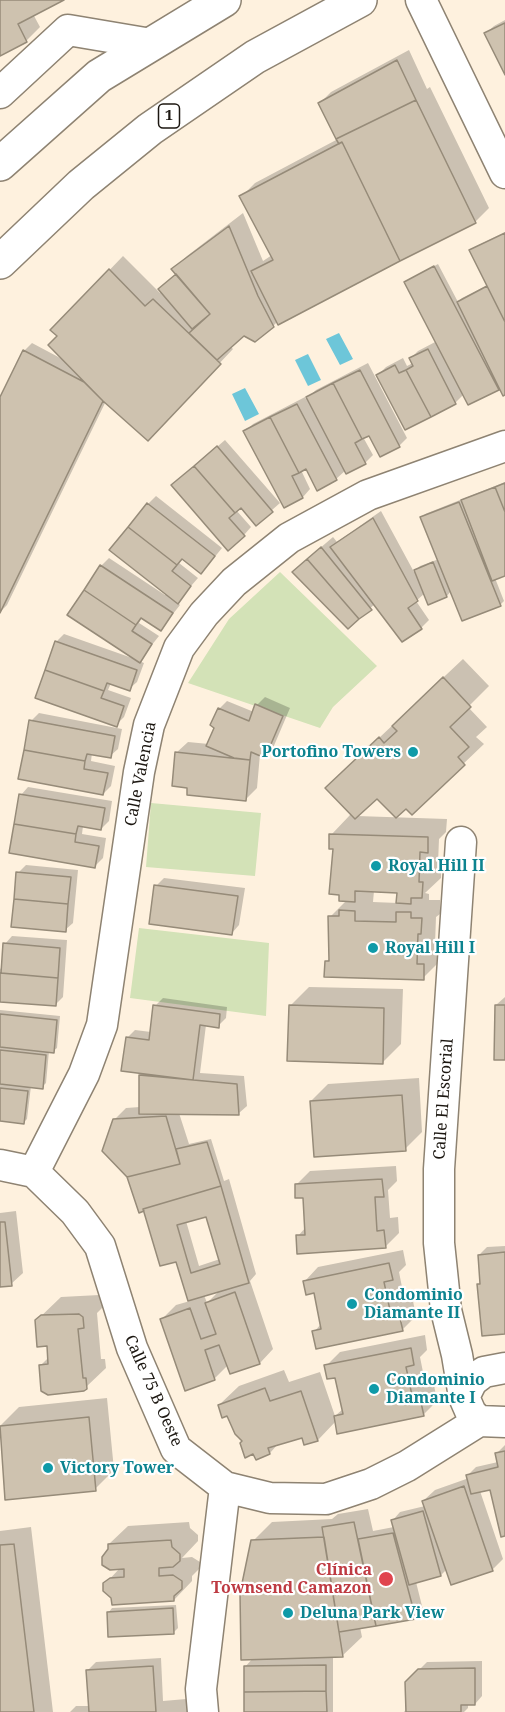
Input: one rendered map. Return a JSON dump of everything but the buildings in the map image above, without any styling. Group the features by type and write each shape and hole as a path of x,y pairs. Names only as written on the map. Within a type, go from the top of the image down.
{"main road":[{"path":"0,164 99,76 224,0"},
{"name":"1","path":"0,262 81,185 150,129 255,57 360,0"}],"street":[{"path":"421,0 505,173"},
{"path":"0,93 68,30 151,44"},
{"name":"Calle Valencia","path":"34,1173 84,1074 102,1025 139,772 149,725 179,648 204,614 234,582 289,538 368,495 505,446"},
{"name":"Calle El Escorial","path":"461,842 439,1169 439,1243 446,1310 458,1355 483,1414"},
{"path":"0,1165 34,1173"},
{"path":"0,1180 34,1173"},
{"name":"Calle 75 B Oeste","path":"34,1173 75,1212 100,1246 132,1348 176,1449 225,1487 270,1498 326,1499 371,1484 407,1466 483,1414"},
{"path":"458,1355 495,1370"},
{"path":"483,1414 472,1381 495,1370"},
{"path":"203,1712 201,1689 225,1487"}],"green space":[{"path":"280,572 377,666 333,707 320,728 188,683 229,619"},
{"path":"151,803 261,813 255,876 146,867"},
{"path":"139,928 269,943 266,1016 130,998"}],"water":[{"path":"339,333 353,359 340,365 326,339"},
{"path":"308,354 321,380 308,386 295,360"},
{"path":"245,388 259,414 245,421 232,394"}],"place":[{"name":"Portofino Towers","path":"413,752"},
{"name":"Royal Hill II","path":"376,866"},
{"name":"Royal Hill I","path":"373,948"},
{"name":"Condominio Diamante II","path":"352,1304"},
{"name":"Condominio Diamante I","path":"374,1389"},
{"name":"Victory Tower","path":"48,1468"},
{"name":"Clínica Townsend Camazon","path":"386,1579"},
{"name":"Deluna Park View","path":"288,1613"}]}
